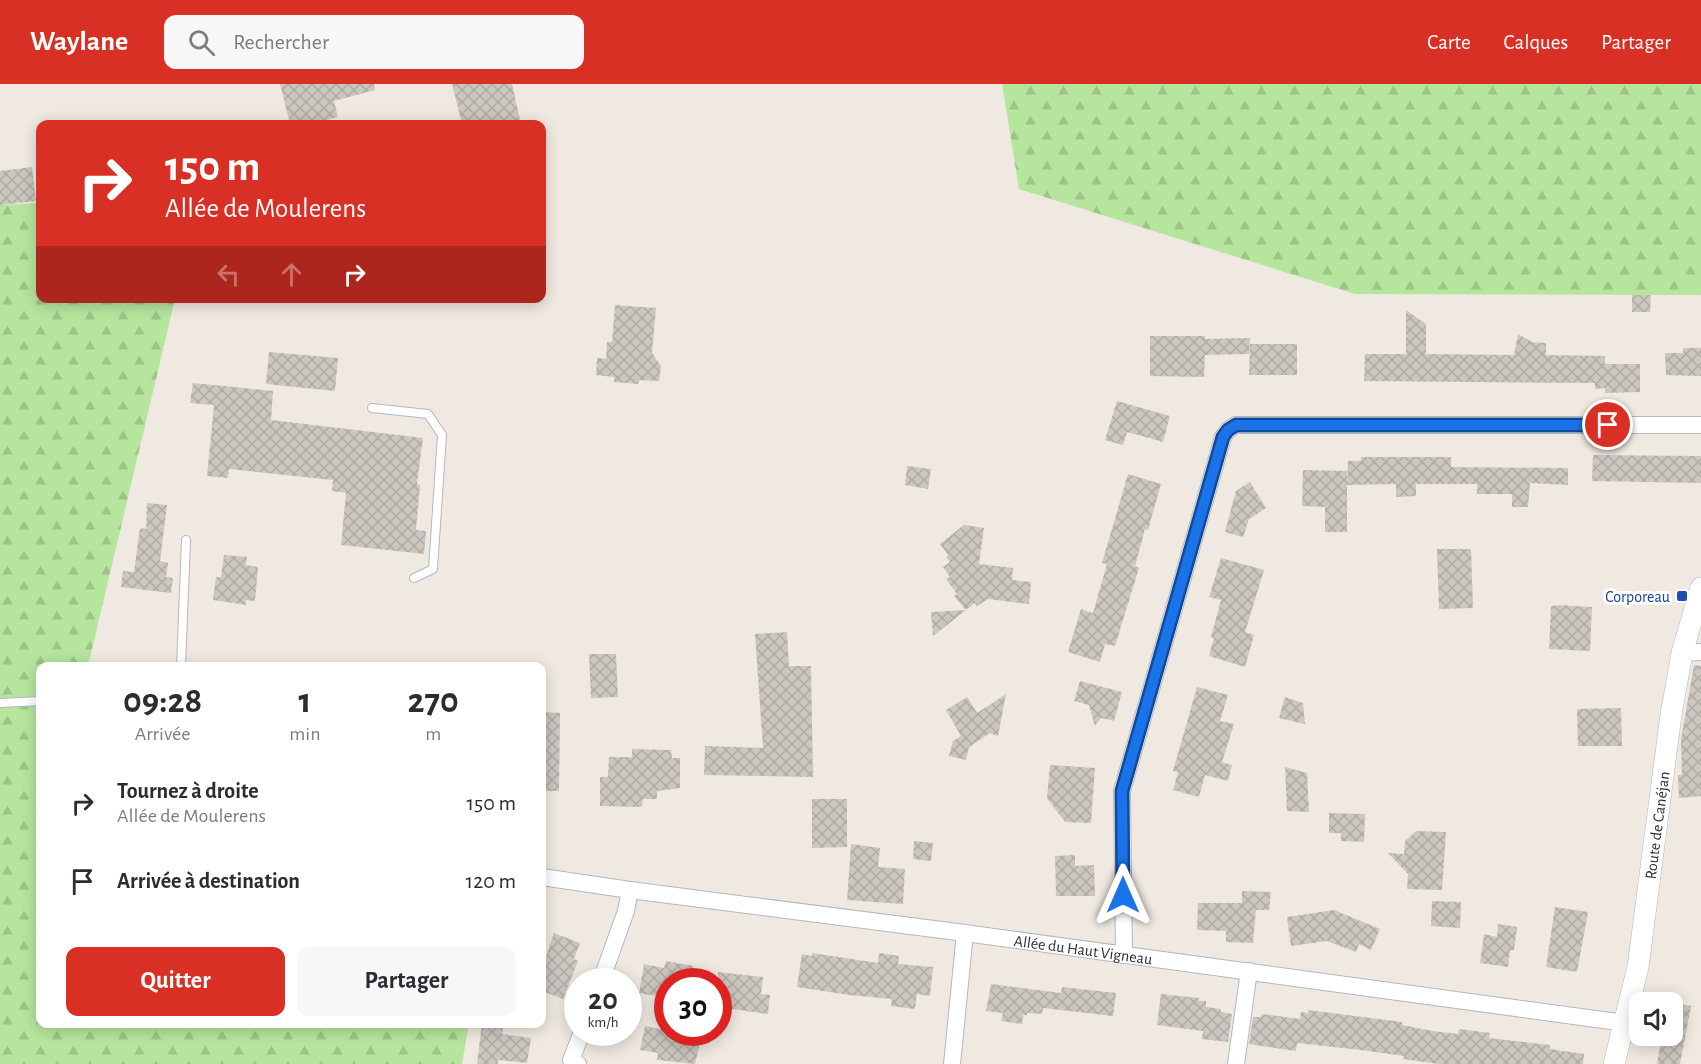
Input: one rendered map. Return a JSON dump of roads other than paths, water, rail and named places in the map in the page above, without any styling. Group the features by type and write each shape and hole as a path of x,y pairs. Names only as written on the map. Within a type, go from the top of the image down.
{"street":[{"path":"1124,955 1122,791 1223,437 1228,430 1236,425 1701,425"},
{"name":"Route de Canéjan","path":"1614,1064 1638,967 1671,715 1692,652 1701,588"},
{"name":"Allée du Haut Vigneau","path":"546,878 630,891 965,933 1625,1023"},
{"path":"606,968 626,911 630,891"},
{"path":"952,1064 965,933"},
{"path":"1236,1064 1249,971"},
{"path":"577,1046 572,1060 578,1064"}],"lane":[{"path":"372,408 428,414 442,435 433,568 414,578"},
{"path":"181,662 186,540"},
{"path":"0,703 36,701"}],"place":[{"name":"Corporeau","path":"1682,596"}]}
